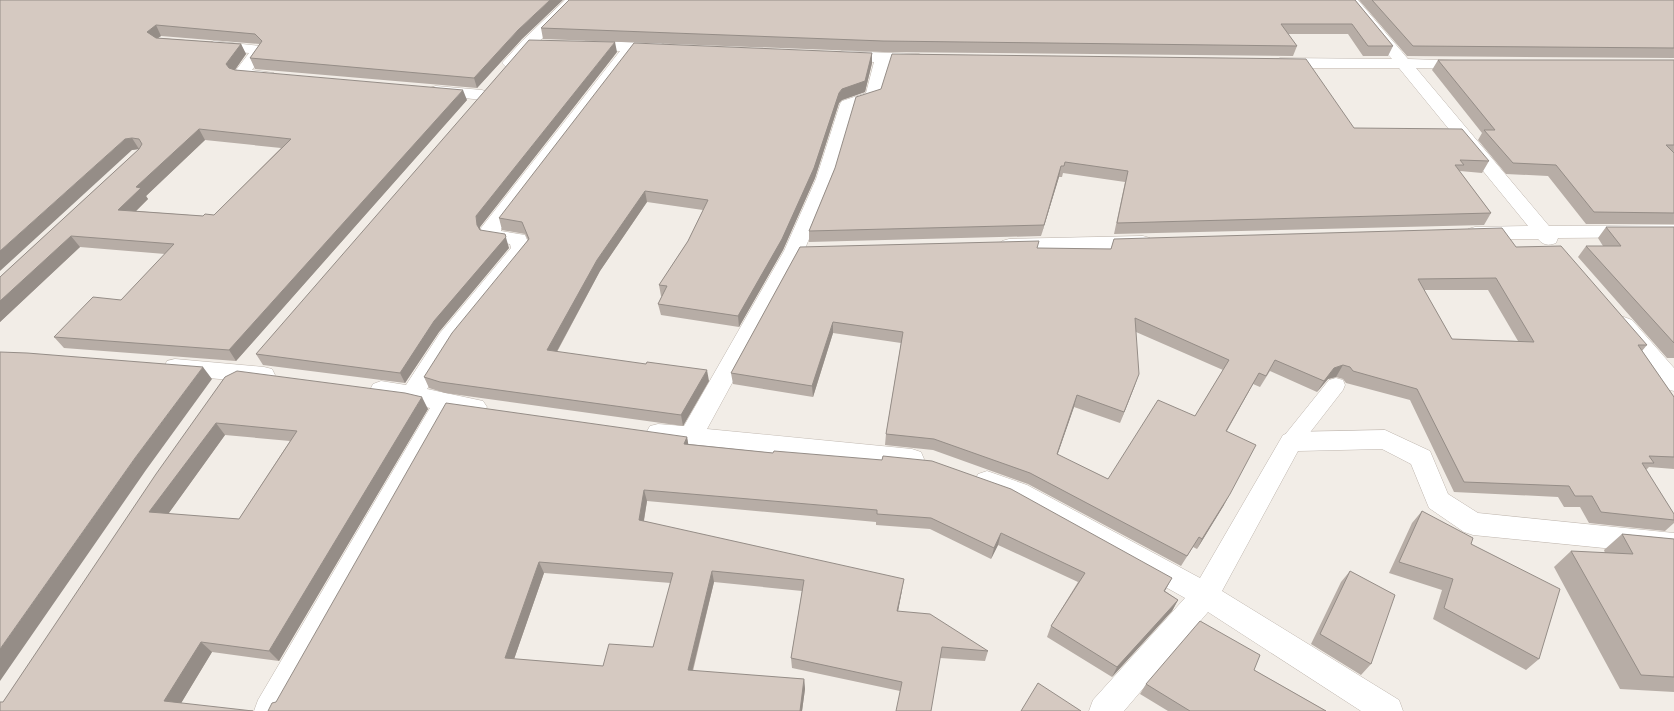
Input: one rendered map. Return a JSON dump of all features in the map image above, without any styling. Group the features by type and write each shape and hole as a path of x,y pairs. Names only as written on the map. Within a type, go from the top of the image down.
{"street":[{"path":"467,113 527,44 573,0"},
{"path":"1350,0 1405,64 1562,254"},
{"path":"527,44 549,45"},
{"path":"201,45 255,49 258,51 241,74 286,78"},
{"path":"572,46 678,49"},
{"path":"412,394 448,338 521,249 518,239 492,236 491,228 631,47"},
{"path":"828,56 931,59"},
{"path":"690,438 802,251 848,104 873,96 883,58"},
{"path":"1263,63 1476,64"},
{"path":"420,89 482,95"},
{"path":"1454,233 1674,231"},
{"path":"993,246 1160,241"},
{"path":"1613,313 1674,383"},
{"path":"220,388 225,382 242,372 258,354"},
{"path":"156,365 242,372 289,378"},
{"path":"358,387 412,394 446,403 501,411"},
{"path":"269,711 446,403"},
{"path":"635,430 690,438 932,461"},
{"path":"1104,711 1205,595 1291,442 1385,438 1421,458 1438,501 1473,524 1674,544"},
{"path":"968,474 1018,492 1205,595 1380,709"}],"lane":[{"path":"1291,442 1336,385"}],"building":[{"path":"0,0 550,0 518,30 474,78 250,58 262,41 255,34 156,25 147,32 156,38 241,44 226,64 229,68 235,70 463,90 229,350 54,337 93,297 121,300 174,244 71,236 0,301 0,277 139,149 142,144 139,139 125,139 0,251","holes":["199,129 291,139 214,215 205,214 203,216 118,210 141,188 136,187"]},
{"path":"569,0 1355,0 1393,46 1368,46 1352,24 1281,24 1297,46 883,41 541,28"},
{"path":"1372,0 1674,0 1674,48 1413,46"},
{"path":"529,40 615,42 476,216 477,225 480,230 505,234 506,237 434,321 400,373 256,354"},
{"path":"634,43 872,53 865,81 842,89 839,93 814,168 782,239 738,316 658,304 667,286 659,285 688,241 708,200 645,191 597,260 547,350 646,364 647,362 707,370 681,415 440,382 424,377 452,333 529,239 522,222 499,218"},
{"path":"892,54 1306,59 1354,128 1462,129 1489,161 1460,160 1464,165 1455,165 1491,213 1117,223 1128,171 1065,162 1064,166 1061,166 1044,225 809,231 835,168 856,97 881,89"},
{"path":"1438,60 1674,60 1674,145 1666,145 1674,153 1674,213 1594,212 1556,165 1513,163 1484,130 1495,130"},
{"path":"1606,227 1674,227 1674,343 1586,246 1621,246"},
{"path":"1502,228 1516,247 1561,246 1647,345 1638,345 1674,397 1674,457 1649,456 1654,463 1642,463 1674,514 1674,520 1601,512 1592,496 1575,496 1569,486 1464,482 1417,389 1353,371 1350,367 1343,365 1334,368 1324,381 1275,360 1266,376 1259,373 1226,431 1256,445 1230,494 1202,539 1199,537 1187,556 1030,473 934,439 886,434 903,332 833,322 812,386 731,373 800,247 1039,241 1037,248 1111,249 1114,239","holes":["1496,278 1534,342 1452,339 1418,279","1135,318 1229,360 1195,416 1158,400 1108,479 1057,454 1077,395 1124,412 1139,374"]},
{"path":"0,352 203,367 135,458 0,649"},
{"path":"237,371 405,393 422,397 269,651 201,642 164,701 253,711 0,711 0,702 3,702 156,474 225,377","holes":["216,423 297,431 239,519 149,512"]},
{"path":"446,403 687,437 684,444 773,453 774,451 882,460 883,456 932,461 1011,489 1172,578 1164,591 1178,600 1117,667 1051,626 1085,573 1001,533 994,548 931,518 877,514 877,510 644,490 639,520 904,579 897,611 930,614 988,651 942,647 931,711 896,711 902,682 791,658 804,580 712,571 688,670 804,679 800,711 268,711 272,703 276,702","holes":["539,562 673,573 653,647 609,644 603,666 505,658"]},
{"path":"1422,511 1473,538 1471,544 1560,589 1539,659 1444,608 1453,579 1399,562"},
{"path":"1622,534 1674,539 1674,677 1641,675 1571,551 1633,554"},
{"path":"1350,571 1395,595 1371,664 1320,634"},
{"path":"1200,621 1260,655 1254,670 1326,711 1190,711 1146,684"},
{"path":"1038,683 1081,711 1021,711"}]}
